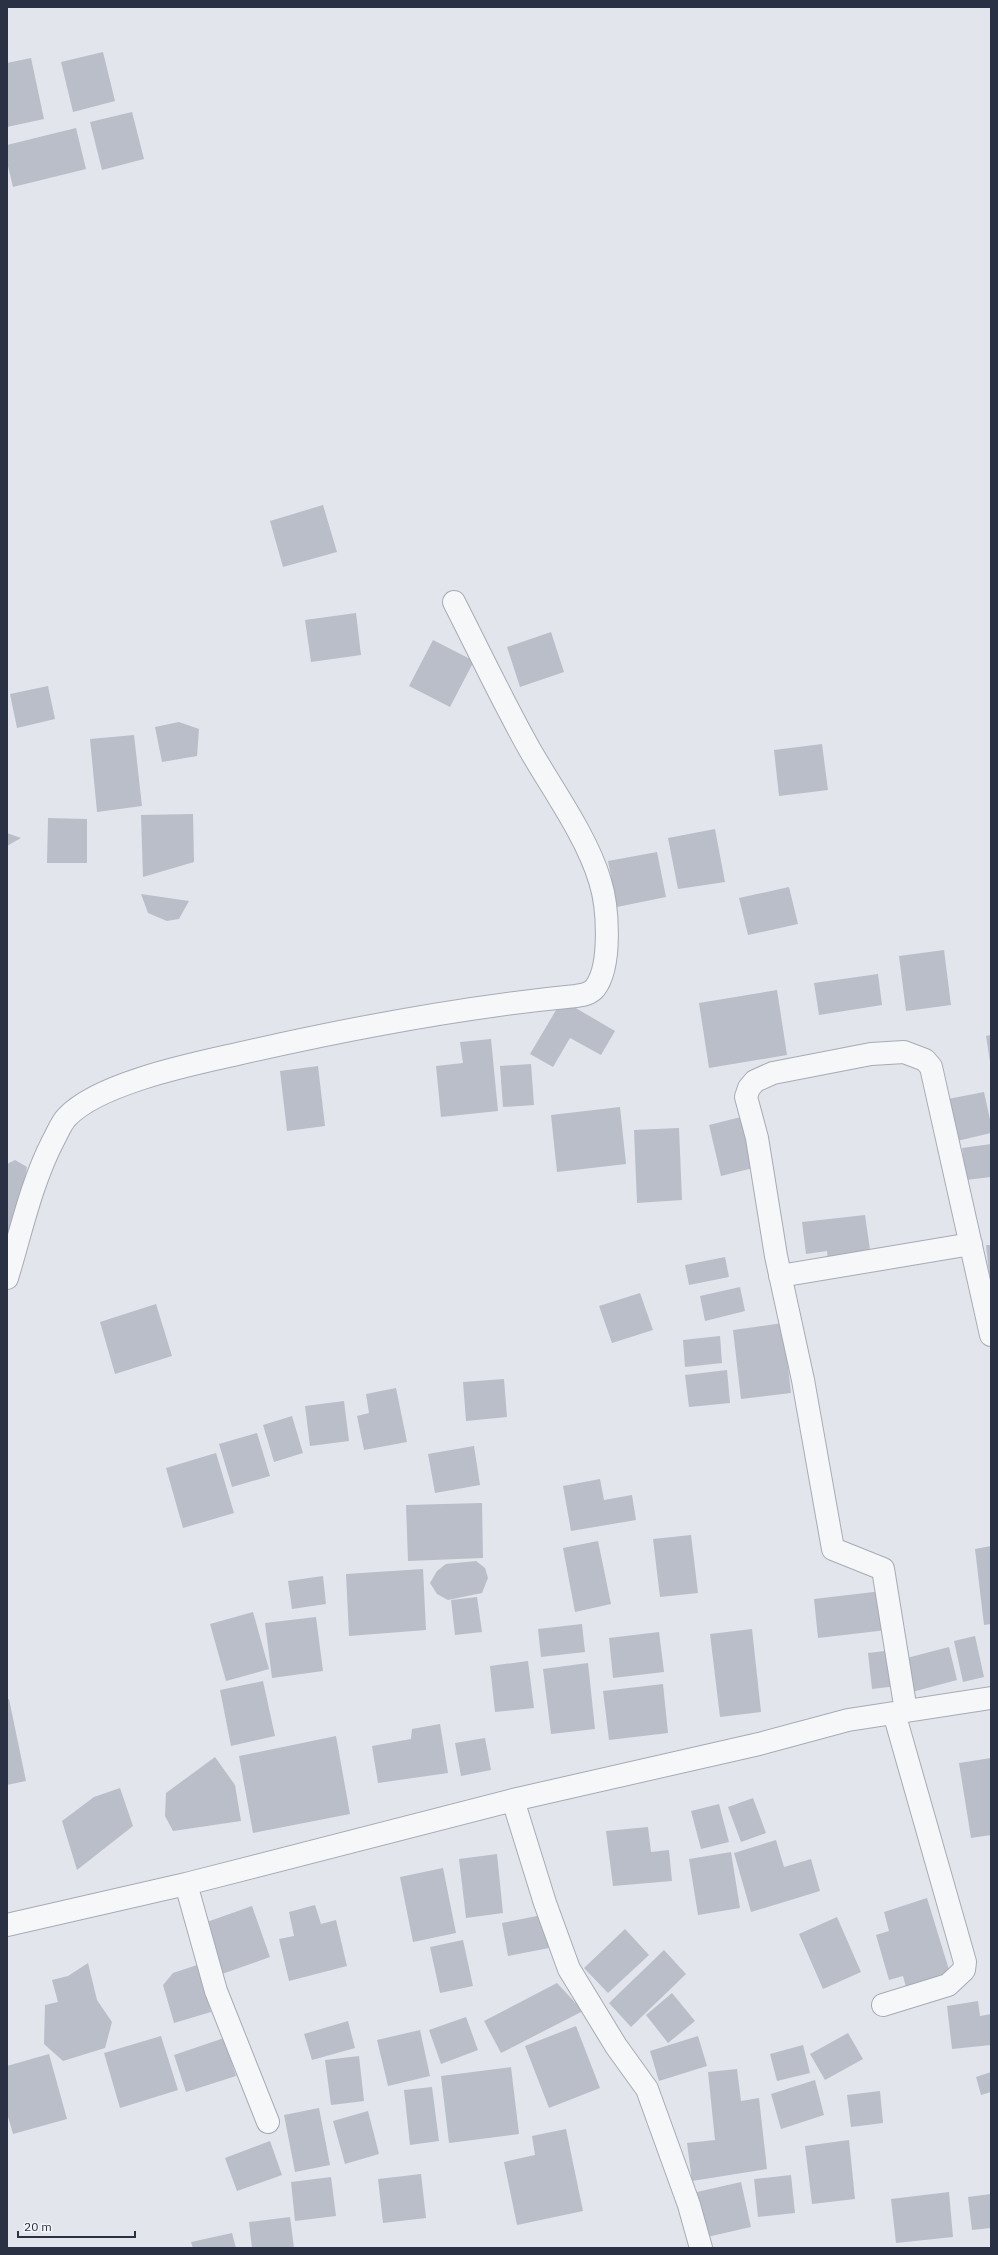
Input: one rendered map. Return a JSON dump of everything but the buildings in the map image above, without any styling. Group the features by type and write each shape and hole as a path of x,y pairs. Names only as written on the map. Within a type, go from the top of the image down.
{"street":[{"path":"7,1278 32,1188 45,1158 65,1119 79,1105 104,1093 167,1070 341,1030 439,1014 576,996 588,994 595,988 604,964 606,942 605,902 600,881 589,853 515,723 454,602"},
{"path":"883,2005 948,1984 964,1970 965,1962 900,1712 883,1569 833,1549 803,1380 780,1276 757,1138 747,1108 746,1097 749,1088 755,1081 773,1072 871,1054 904,1052 925,1060 931,1067 991,1335"},
{"path":"780,1276 971,1244"},
{"path":"7,1926 186,1884 513,1800 759,1744 848,1720 991,1698"},
{"path":"513,1800 545,1903 569,1969 594,2014 647,2089 689,2205 702,2248"},
{"path":"186,1884 216,1991 268,2122"}]}
